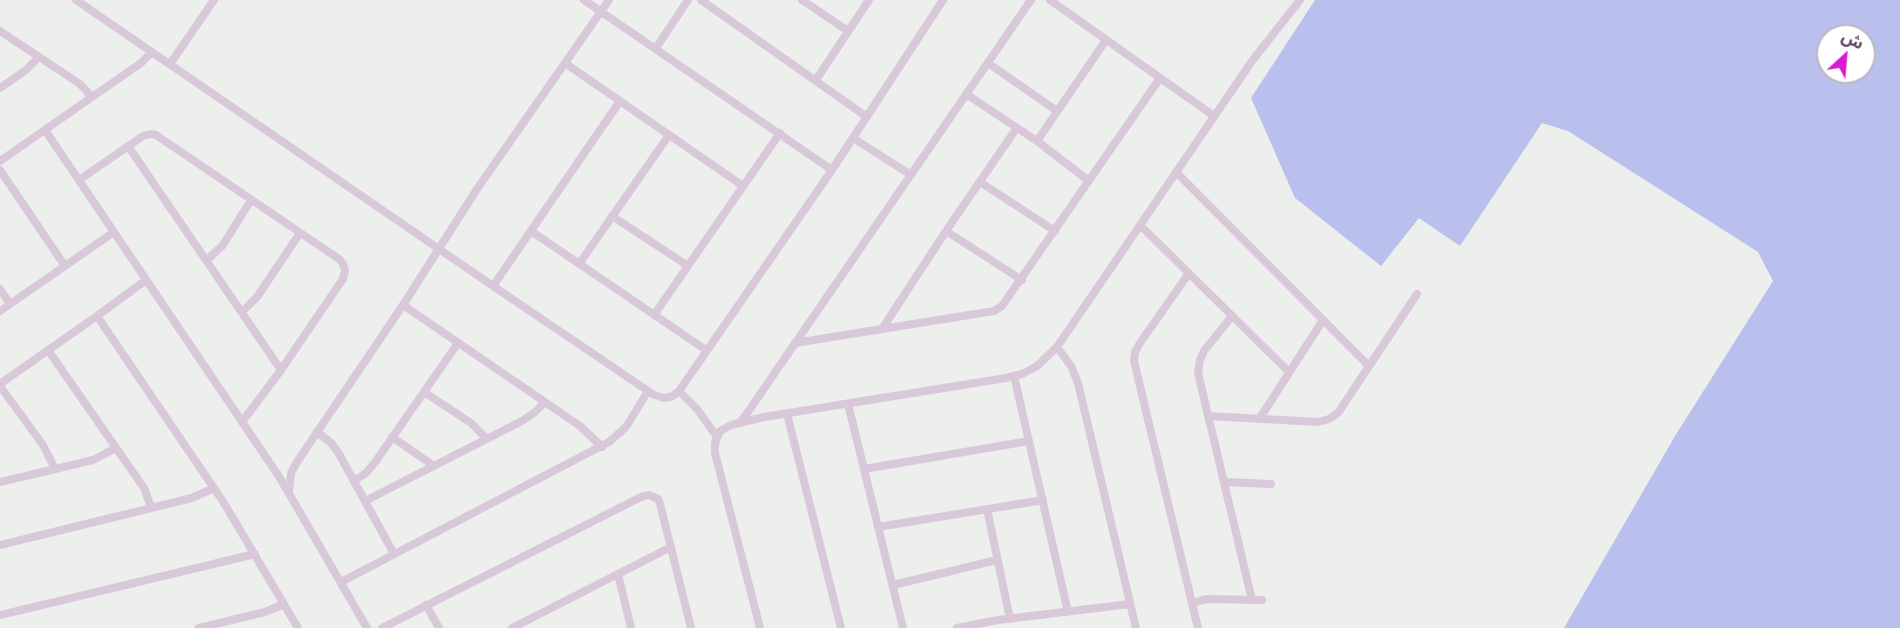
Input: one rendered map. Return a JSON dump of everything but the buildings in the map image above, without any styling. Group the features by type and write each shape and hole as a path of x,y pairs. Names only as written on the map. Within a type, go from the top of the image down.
{"street":[{"path":"76,0 492,286 657,397 664,398 671,397 679,391 832,170 942,0"},
{"path":"170,64 214,0"},
{"path":"584,0 832,170"},
{"path":"289,492 294,468 317,432 403,305 477,189 609,0"},
{"path":"656,48 688,0"},
{"path":"701,0 867,117"},
{"path":"802,0 848,31"},
{"path":"816,80 869,0"},
{"path":"741,422 1031,0"},
{"path":"1050,0 1214,116"},
{"path":"760,628 715,453 715,443 720,431 727,426 741,422 1014,376 1037,366 1057,347 1265,43 1300,0"},
{"path":"0,31 80,84 92,97"},
{"path":"1037,141 1106,40"},
{"path":"0,161 141,63 152,52"},
{"path":"0,88 26,70 39,57"},
{"path":"565,63 743,186"},
{"path":"988,63 1057,111"},
{"path":"795,343 994,310 1002,306 1160,78"},
{"path":"966,94 1037,141 1089,181"},
{"path":"492,286 621,101"},
{"path":"882,328 1017,129"},
{"path":"45,130 289,492 367,628"},
{"path":"654,315 780,133"},
{"path":"79,180 146,135 156,135 343,264 345,273 343,279 281,370 242,422"},
{"path":"579,264 669,135"},
{"path":"853,138 911,175"},
{"path":"128,146 281,370"},
{"path":"0,170 65,266"},
{"path":"1176,172 1369,366"},
{"path":"980,182 1055,231"},
{"path":"207,260 223,245 251,200"},
{"path":"612,216 688,266"},
{"path":"1140,225 1289,372"},
{"path":"531,231 706,350"},
{"path":"946,231 1022,280"},
{"path":"0,311 114,232"},
{"path":"242,312 257,297 300,233"},
{"path":"1189,273 1140,343 1135,352 1134,361 1198,628"},
{"path":"55,469 43,445 0,385 146,280"},
{"path":"0,289 10,304"},
{"path":"1208,416 1318,422 1329,419 1338,413 1417,294"},
{"path":"403,305 586,430 602,447"},
{"path":"98,316 214,488 298,628"},
{"path":"1232,316 1204,351 1200,360 1199,379 1252,600"},
{"path":"1260,418 1323,321"},
{"path":"354,481 371,467 458,343"},
{"path":"1057,347 1071,366 1078,383 1136,628"},
{"path":"48,350 144,488 151,507"},
{"path":"1014,376 1068,612"},
{"path":"341,582 602,447 626,427 648,391"},
{"path":"679,391 697,409 717,437"},
{"path":"424,392 471,423 486,439"},
{"path":"365,501 528,418 545,402"},
{"path":"848,404 903,628"},
{"path":"787,414 841,628"},
{"path":"317,432 335,447 394,554"},
{"path":"392,438 434,466"},
{"path":"864,469 1029,441"},
{"path":"0,482 99,458 116,448"},
{"path":"1225,482 1271,484"},
{"path":"0,545 198,497 214,488"},
{"path":"381,628 643,496 652,496 659,502 691,628"},
{"path":"879,526 1043,500"},
{"path":"987,509 1010,619"},
{"path":"513,628 671,547"},
{"path":"0,615 255,554"},
{"path":"893,585 997,560"},
{"path":"618,574 631,628"},
{"path":"1192,603 1206,600 1262,600"},
{"path":"199,628 265,612 284,604"},
{"path":"957,628 1130,604"},
{"path":"426,605 439,628"}],"shaded area":[{"path":"1315,0 1900,0 1900,628 1564,628 1675,436 1773,281 1758,252 1568,131 1542,123 1460,246 1419,218 1381,266 1295,198 1251,98"}]}
